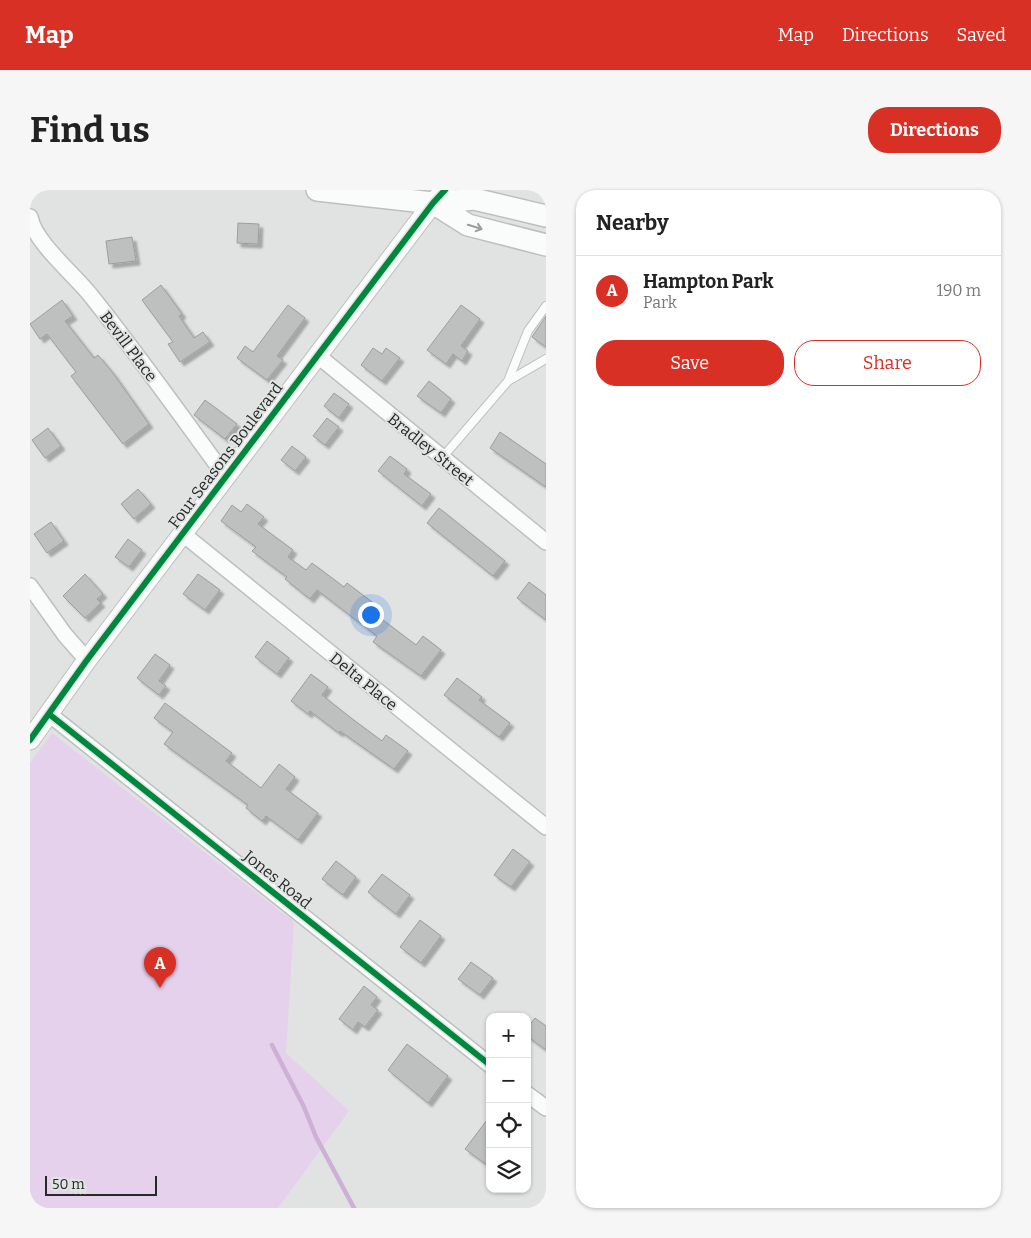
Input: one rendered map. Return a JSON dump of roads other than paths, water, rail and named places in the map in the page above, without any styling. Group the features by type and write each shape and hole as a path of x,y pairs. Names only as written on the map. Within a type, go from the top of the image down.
{"main road":[{"path":"317,190 474,199 509,199 546,216"},
{"path":"439,196 468,225 546,245"}],"street":[{"name":"Four Seasons Boulevard","path":"30,740 87,660 439,196"},
{"name":"Bevill Place","path":"30,216 31,222 47,247 91,296 226,478"},
{"name":"Bradley Street","path":"317,355 546,542"},
{"name":"Delta Place","path":"183,534 546,827"},
{"path":"30,586 65,635 87,660"},
{"name":"Jones Road","path":"49,714 486,1062"},
{"path":"531,1097 546,1108"}],"lane":[{"path":"442,458 508,381 528,332 546,306"},
{"path":"508,381 546,359"}],"waterway":[{"path":"272,1045 304,1107 316,1137 354,1208"}],"place":[{"name":"Hampton Park","path":"160,988"}]}
